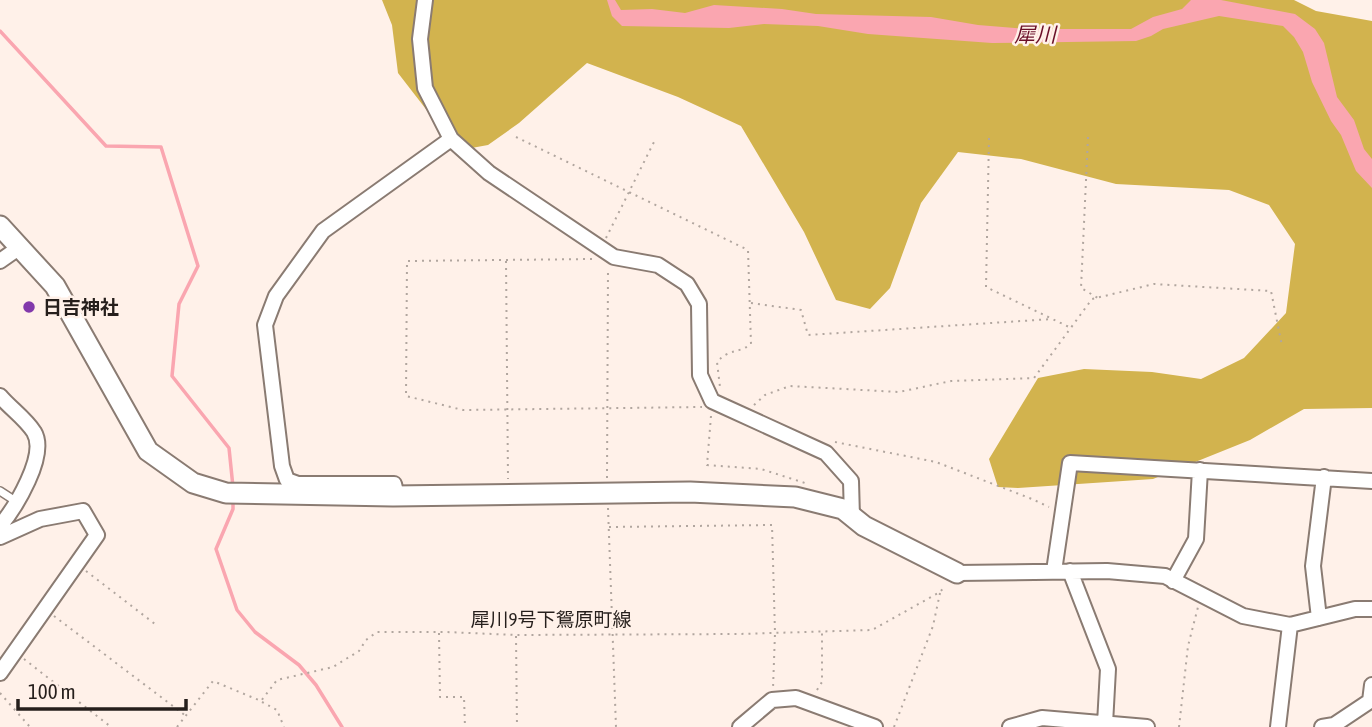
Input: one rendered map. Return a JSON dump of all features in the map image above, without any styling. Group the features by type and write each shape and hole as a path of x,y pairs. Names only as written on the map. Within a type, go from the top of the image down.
{"street":[{"path":"425,0 420,39 425,88 451,139 489,173 607,255 657,265 687,284 699,304 700,375 712,401 823,451 850,481 852,517"},
{"path":"395,496 394,484 298,484 287,480 282,467 265,324 276,296 323,231 451,139"},
{"path":"0,226 55,286 148,452 193,483 226,493 395,496 690,492 795,497 843,509 864,526 957,573 1070,571 1133,572 1165,576 1243,617 1290,625 1355,609 1372,609"},
{"path":"0,261 20,247"},
{"path":"0,396 35,433 37,450 33,469 17,502 0,526"},
{"path":"1054,571 1070,463 1372,481"},
{"path":"1173,581 1196,539 1200,471"},
{"path":"1319,618 1313,566 1324,477"},
{"path":"0,537 40,519 83,511 97,535 0,673"},
{"path":"1070,571 1108,669 1105,724"},
{"path":"1278,727 1290,625"},
{"path":"1322,727 1334,725 1370,701 1372,685"},
{"path":"740,727 772,700 796,698 875,727"},
{"path":"1010,727 1042,718 1147,727"}],"lane":[{"path":"0,491 17,502"}],"path":[{"path":"516,137 748,250 751,344 744,350 726,353 717,362 720,387"},
{"path":"1088,137 1081,288 1098,298"},
{"path":"616,727 607,495 607,255 656,138"},
{"path":"989,138 986,287 1071,328"},
{"path":"607,255 407,261 407,396 463,410 705,407 712,401"},
{"path":"506,260 508,495"},
{"path":"743,416 765,395 790,386 899,392 951,381 1034,378 1092,299 1154,284 1271,291 1282,346"},
{"path":"750,303 801,310 808,335 1052,319"},
{"path":"712,401 707,465 761,469 805,483"},
{"path":"823,451 837,441 936,462 1032,499 1062,514"},
{"path":"609,527 772,525 775,633 772,700"},
{"path":"76,564 156,624"},
{"name":"犀川9号下鴛原町線","path":"261,701 277,680 333,667 359,651 366,640 377,632 516,635 872,630 940,592 957,573"},
{"path":"894,727 933,626 940,592"},
{"path":"1179,727 1188,646 1201,596"},
{"path":"45,609 186,716"},
{"path":"439,632 440,697 464,697 465,727"},
{"path":"810,703 822,682 822,632"},
{"path":"516,635 517,727"},
{"path":"15,652 111,727"},
{"path":"177,727 213,681 277,710 284,727"},
{"path":"0,693 30,727"}],"shaded area":[{"path":"382,0 1294,0 1316,11 1372,21 1372,408 1304,409 1250,440 1153,479 998,487 989,459 1038,378 1084,369 1152,372 1201,379 1244,358 1286,313 1295,244 1269,205 1229,190 1116,184 1021,159 958,152 921,203 890,288 870,309 836,300 804,232 741,126 678,97 587,63 519,123 488,145 455,151 398,73 392,25"}],"water":[{"name":"犀川","path":"607,0 615,0 621,10 652,9 685,13 714,5 816,14 931,17 1026,29 1131,29 1153,17 1182,9 1191,0 1221,0 1295,14 1315,29 1324,43 1337,97 1354,120 1364,149 1372,159 1372,188 1356,171 1341,135 1312,82 1303,52 1283,26 1219,16 1163,29 1136,41 992,43 868,34 818,26 622,26 612,16"}],"waterway":[{"path":"0,31 106,146 161,147 198,266 179,304 172,376 229,448 233,487"},
{"path":"233,498 233,509 216,549 237,610 255,632 299,665 316,685 342,727"}],"place":[{"name":"日吉神社","path":"29,307"}]}
